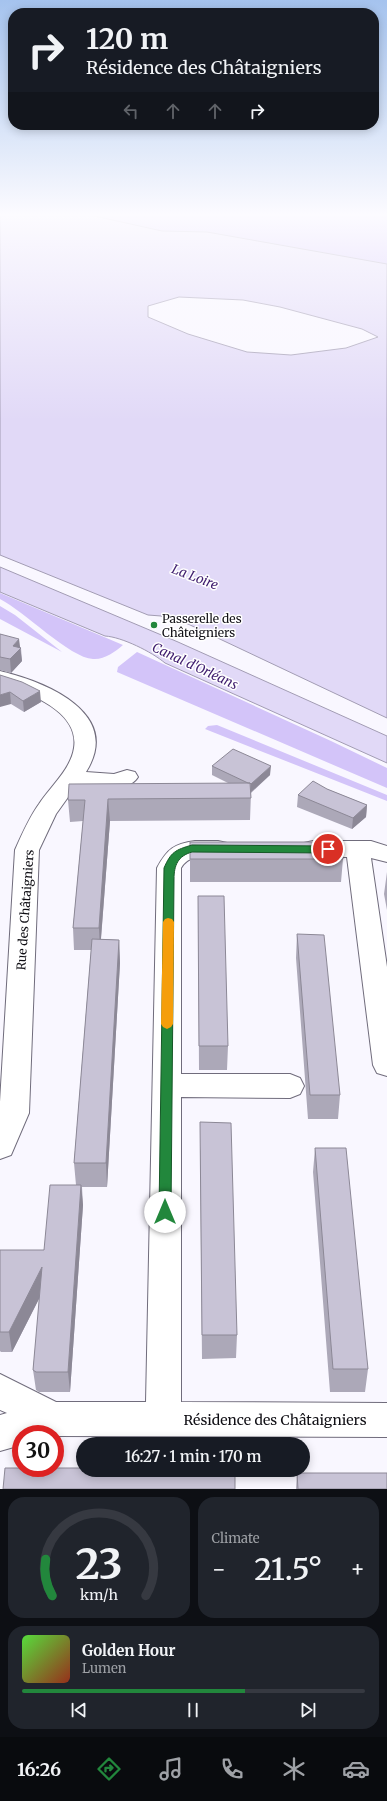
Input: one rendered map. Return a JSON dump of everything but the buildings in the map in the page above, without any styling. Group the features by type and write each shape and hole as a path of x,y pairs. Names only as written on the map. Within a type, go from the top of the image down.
{"street":[{"name":"Rue des Châtaigniers","path":"0,677 35,689 65,706 79,720 86,734 86,745 81,759 70,778 46,810 34,831 27,850 14,1113 0,1146"},
{"path":"70,778 115,781 127,777"},
{"path":"162,1420 169,868 173,858 187,850 240,849"},
{"path":"287,849 371,849 387,854"},
{"path":"358,849 387,1065"},
{"path":"166,1085 290,1086"},
{"path":"0,1391 53,1419"},
{"name":"Résidence des Châtaigniers","path":"0,1433 53,1419 387,1420"}],"shaded area":[{"path":"0,593 123,645 105,657 93,659 83,657 60,643 0,599"},
{"path":"0,606 15,615 62,652 0,619"},
{"path":"137,652 387,768 387,788 117,672 118,667"},
{"path":"217,725 387,795 387,801 205,729 208,726"}],"water":[{"name":"La Loire","path":"0,282 387,282 387,718 188,624 161,616 148,615 0,555","holes":["179,297 243,300 280,307 362,329 378,337 346,348 291,355 247,352 188,334 148,317 148,306"]},
{"name":"Canal d'Orléans","path":"0,567 178,642 387,736 387,763 165,663 153,654 136,646 120,639 105,636 0,592"}],"slow traffic":[{"path":"167,1024 168,922"}],"place":[{"name":"Passerelle des Châteigniers","path":"154,625"}],"route":[{"path":"165,1212 169,868 173,858 182,852 192,849 328,849"}]}
